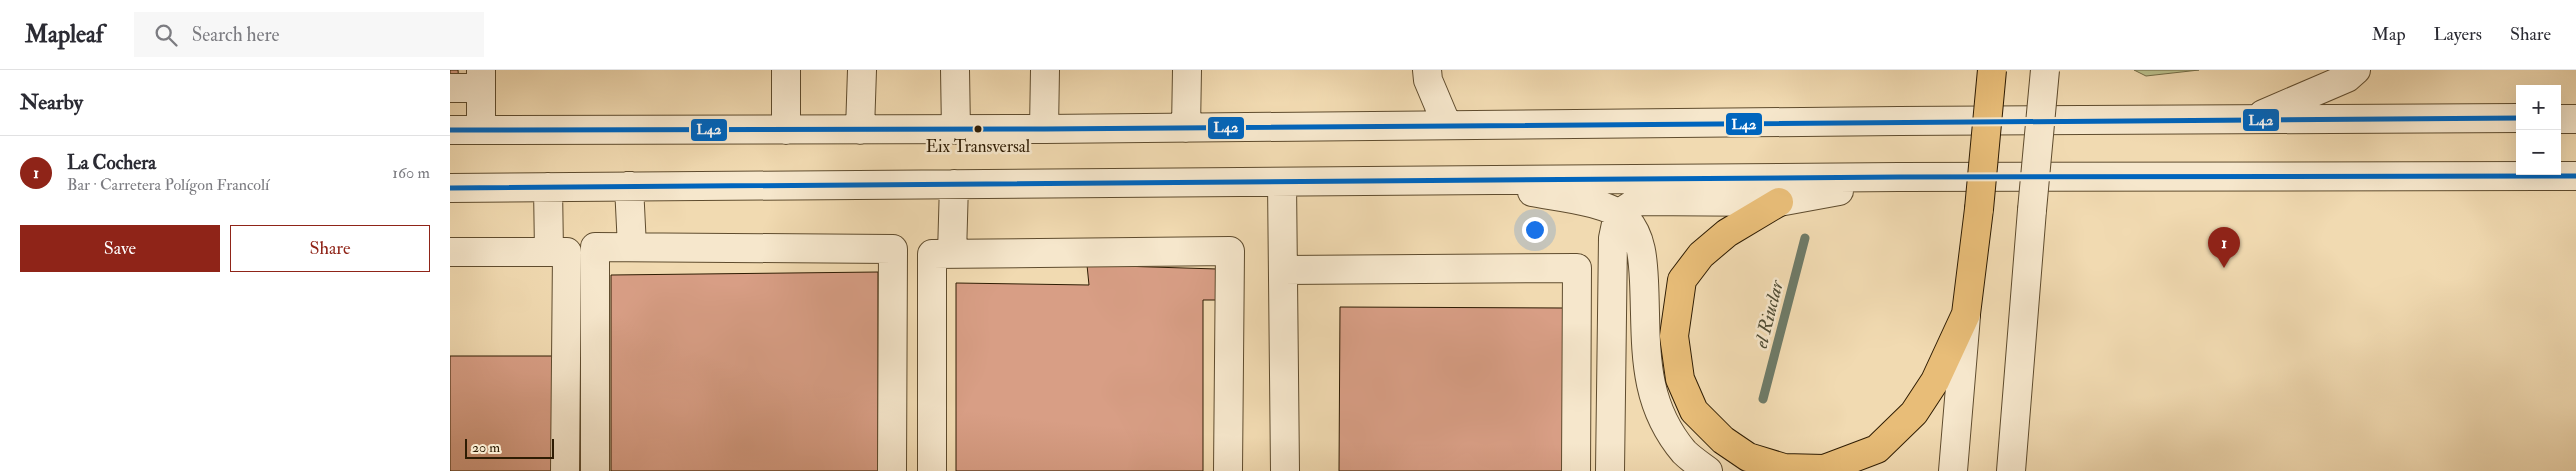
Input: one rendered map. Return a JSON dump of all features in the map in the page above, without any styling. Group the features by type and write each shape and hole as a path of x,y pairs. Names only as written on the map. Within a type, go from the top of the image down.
{"highway":[{"path":"1779,202 1727,233 1702,255 1682,280 1674,336 1680,379 1694,411 1723,440 1748,457 1784,468 1824,469 1878,449 1914,413 1935,381 1966,314 1979,209 1992,70"}],"street":[{"path":"786,70 786,130"},
{"path":"860,130 862,70"},
{"path":"956,70 956,130"},
{"path":"1044,129 1045,70"},
{"path":"1186,128 1187,70"},
{"path":"2011,471 2032,210 2046,70"},
{"path":"2252,118 2347,78 2356,70"},
{"path":"1424,72 1446,125"},
{"path":"450,88 481,79 481,130"},
{"path":"450,130 956,130 2252,118 2516,118"},
{"path":"2561,119 2576,119"},
{"path":"450,188 1899,178 2576,176"},
{"path":"1610,471 1612,238 1618,214 1638,201 1779,202 1847,190 1899,178"},
{"path":"1477,181 1599,206 1618,214 1627,221 1643,252 1646,358 1655,397 1666,426 1675,440 1685,453 1708,471"},
{"path":"1282,182 1285,471"},
{"path":"952,254 954,184"},
{"path":"629,186 632,247"},
{"path":"548,187 549,252"},
{"path":"595,471 595,247 893,249 892,471"},
{"path":"932,471 932,254 1230,251 1228,471"},
{"path":"450,252 566,252 565,471"},
{"path":"1283,270 1577,268 1576,471"},
{"path":"1953,471 1966,314"}],"green space":[{"path":"2134,70 2199,70 2146,76"}],"building":[{"path":"450,70 458,70 459,84 450,84"},
{"path":"1087,265 1217,269 1218,300 1203,300 1203,471 956,471 956,283 1089,285"},
{"path":"878,272 878,471 611,471 611,275"},
{"path":"1340,307 1564,308 1563,471 1339,471"},
{"path":"450,356 553,356 553,471 450,471"}],"waterway":[{"name":"el Riuclar","path":"1763,399 1805,238"}],"transit line":[{"name":"L42","path":"450,130 1044,129 2516,118"},
{"name":"L42","path":"450,188 1899,177 2576,176"}],"place":[{"name":"Eix Transversal","path":"978,129"},
{"name":"La Cochera","path":"2224,268"}]}
